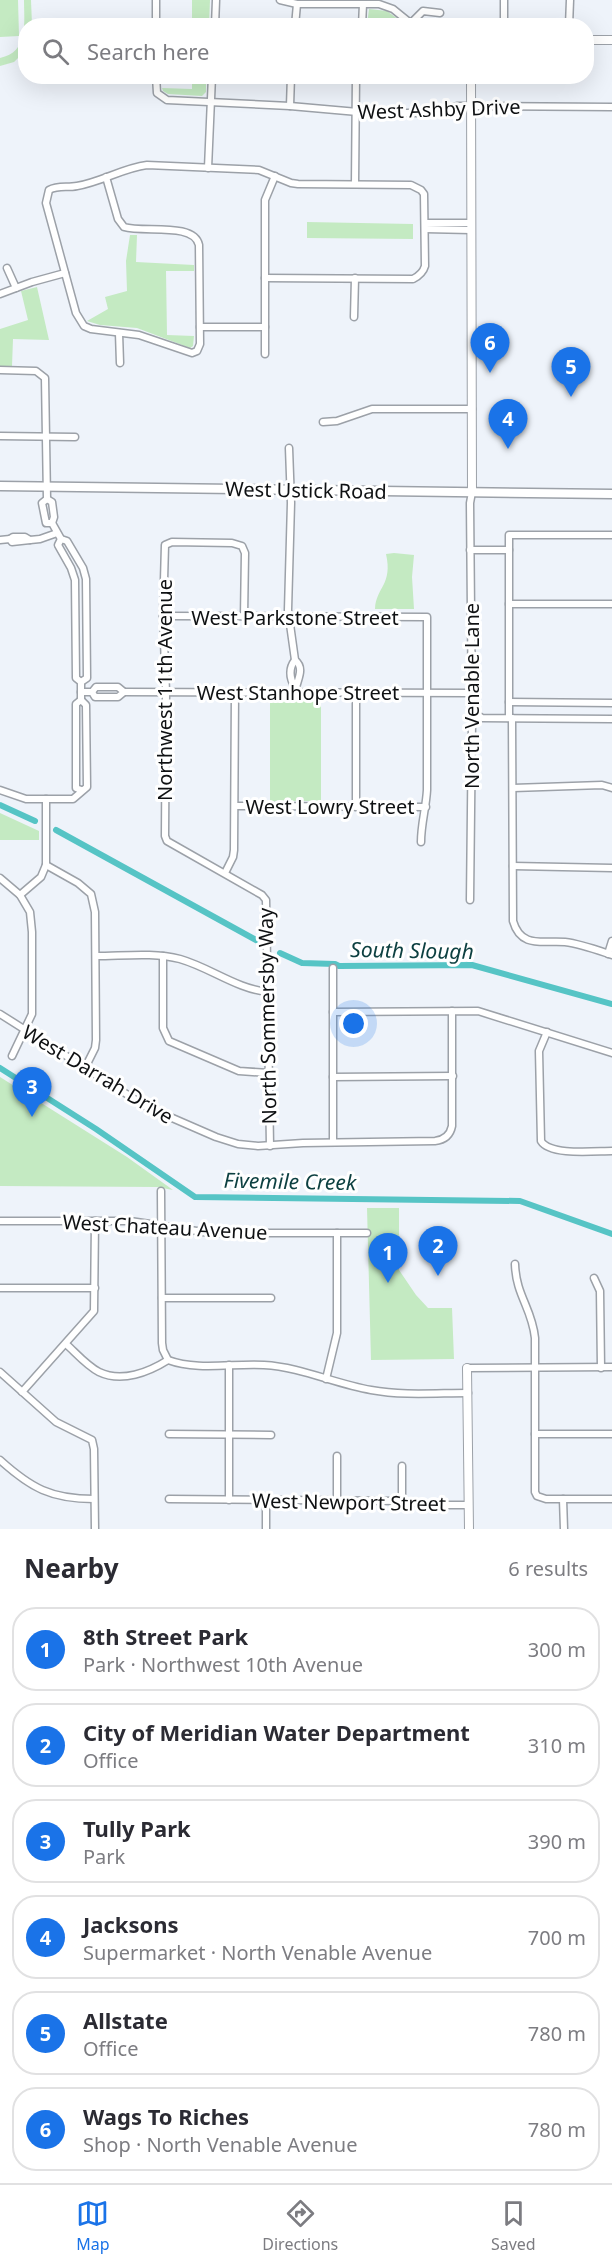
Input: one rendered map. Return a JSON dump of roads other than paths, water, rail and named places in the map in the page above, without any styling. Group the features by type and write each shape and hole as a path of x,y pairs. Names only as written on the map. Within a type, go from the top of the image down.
{"main road":[{"name":"West Ustick Road","path":"0,486 612,494"}],"street":[{"path":"156,0 156,18"},
{"path":"215,18 216,0"},
{"path":"280,0 297,4 329,2 379,4 393,9 404,18"},
{"path":"504,0 504,18"},
{"path":"569,18 570,0"},
{"path":"296,18 297,4"},
{"path":"362,18 363,4"},
{"path":"417,18 423,11 440,13"},
{"path":"594,40 612,40"},
{"name":"West Ashby Drive","path":"156,84 160,96 167,100 290,106 356,112 432,113 452,107 472,106 612,107"},
{"path":"208,168 212,84"},
{"path":"290,106 291,84"},
{"path":"355,184 356,84"},
{"path":"471,84 472,492"},
{"path":"106,177 118,219 124,227 187,231 197,238 200,245 200,344 197,351 187,353 139,335 99,331 84,326 76,312 46,203 49,190 81,185 106,177 147,165 259,170 298,184 411,185 421,190 425,198 425,266 421,274 413,279 265,278"},
{"path":"265,354 265,200 275,176"},
{"path":"424,226 471,226"},
{"path":"7,268 16,288"},
{"path":"0,294 65,273"},
{"path":"354,317 355,278"},
{"path":"200,327 265,327"},
{"path":"119,333 120,363"},
{"path":"0,370 36,371 43,375 45,381 47,499"},
{"path":"323,422 337,421 372,409 472,409"},
{"path":"0,436 75,437"},
{"path":"289,448 289,617 295,660 301,672 295,690"},
{"name":"North Venable Lane","path":"470,900 472,492"},
{"path":"47,499 42,503 43,517 46,523 52,523"},
{"path":"47,499 52,502 54,517 52,523 61,539 67,541 77,555 86,579 87,678 81,682"},
{"path":"0,540 12,542 40,540 57,533"},
{"path":"612,535 509,535 509,550 509,702 515,930 521,936 534,942 564,942 610,954 612,941"},
{"path":"61,539 58,545 75,580 76,678 81,682"},
{"name":"Northwest 11th Avenue","path":"165,836 166,692 163,616 165,545 182,542 232,543 242,546 245,553 244,616"},
{"path":"470,550 509,550"},
{"path":"509,604 612,604"},
{"name":"West Parkstone Street","path":"163,616 427,617 427,693"},
{"path":"295,660 290,672 295,690"},
{"path":"81,682 81,700 86,705 87,788 81,790 76,788 76,704 81,700"},
{"name":"West Stanhope Street","path":"92,692 96,687 118,687 124,692"},
{"name":"West Stanhope Street","path":"92,692 95,697 118,697 124,692 295,690 356,693 471,693"},
{"name":"West Stanhope Street","path":"81,692 92,692"},
{"path":"225,873 234,850 235,692"},
{"path":"356,693 356,807"},
{"path":"422,842 421,826 426,807 427,693"},
{"path":"509,702 612,703"},
{"path":"472,711 482,718 612,719"},
{"path":"513,788 602,785 612,788"},
{"path":"0,790 26,799 73,799 78,797 81,790"},
{"path":"20,896 41,877 46,865 46,799"},
{"name":"West Lowry Street","path":"235,806 426,807"},
{"name":"North Sommersby Way","path":"165,836 167,841 262,895 266,900 270,1146"},
{"path":"46,865 78,883 91,894 95,912 96,1041 85,1068"},
{"path":"513,866 612,868"},
{"path":"0,878 20,896 30,912 32,932 32,1014 12,1056"},
{"path":"96,956 164,956 214,972 254,990 268,992"},
{"path":"164,956 163,1028 169,1041 239,1071 269,1073"},
{"path":"333,968 333,1142"},
{"path":"333,1077 453,1076 452,1011"},
{"path":"333,1012 478,1011 612,1053"},
{"name":"West Darrah Drive","path":"0,1014 147,1107 182,1124 238,1144 270,1146 303,1143 441,1140 450,1134 452,1126 453,1076"},
{"path":"547,1032 539,1051 540,1134 544,1146 555,1150 612,1151"},
{"path":"161,1191 163,1350 168,1360"},
{"name":"West Chateau Avenue","path":"0,1221 130,1221 210,1233 367,1233"},
{"path":"22,1392 94,1311 95,1221"},
{"path":"326,1379 337,1333 338,1233"},
{"path":"515,1264 518,1291 533,1321 534,1488 537,1496 546,1499 612,1499"},
{"path":"594,1278 600,1291 600,1368"},
{"path":"0,1288 94,1288"},
{"path":"162,1298 271,1298"},
{"path":"66,1344 100,1373 111,1375 146,1372 168,1360 184,1365 264,1365 389,1393 468,1393"},
{"path":"229,1365 229,1500"},
{"path":"469,1529 467,1368 612,1368"},
{"path":"0,1372 56,1422 92,1440 95,1529"},
{"path":"169,1434 271,1435"},
{"path":"535,1434 612,1434"},
{"path":"337,1456 337,1500"},
{"path":"0,1460 21,1479 34,1487 62,1497 94,1499"},
{"path":"402,1466 402,1502"},
{"name":"West Newport Street","path":"169,1499 337,1500 468,1505"},
{"path":"563,1499 564,1529"},
{"path":"266,1500 266,1529"}],"waterway":[{"name":"South Slough","path":"0,805 35,821"},
{"name":"South Slough","path":"56,830 256,940"},
{"name":"South Slough","path":"280,953 302,963 339,966 472,965 612,1004"},
{"name":"Fivemile Creek","path":"0,1068 96,1129 195,1197 520,1201 612,1234"}],"place":[{"name":"Wags To Riches","path":"490,373"},
{"name":"Allstate","path":"571,397"},
{"name":"Jacksons","path":"508,449"},
{"name":"Tully Park","path":"32,1117"},
{"name":"City of Meridian Water Department","path":"438,1276"},
{"name":"8th Street Park","path":"388,1283"}]}
